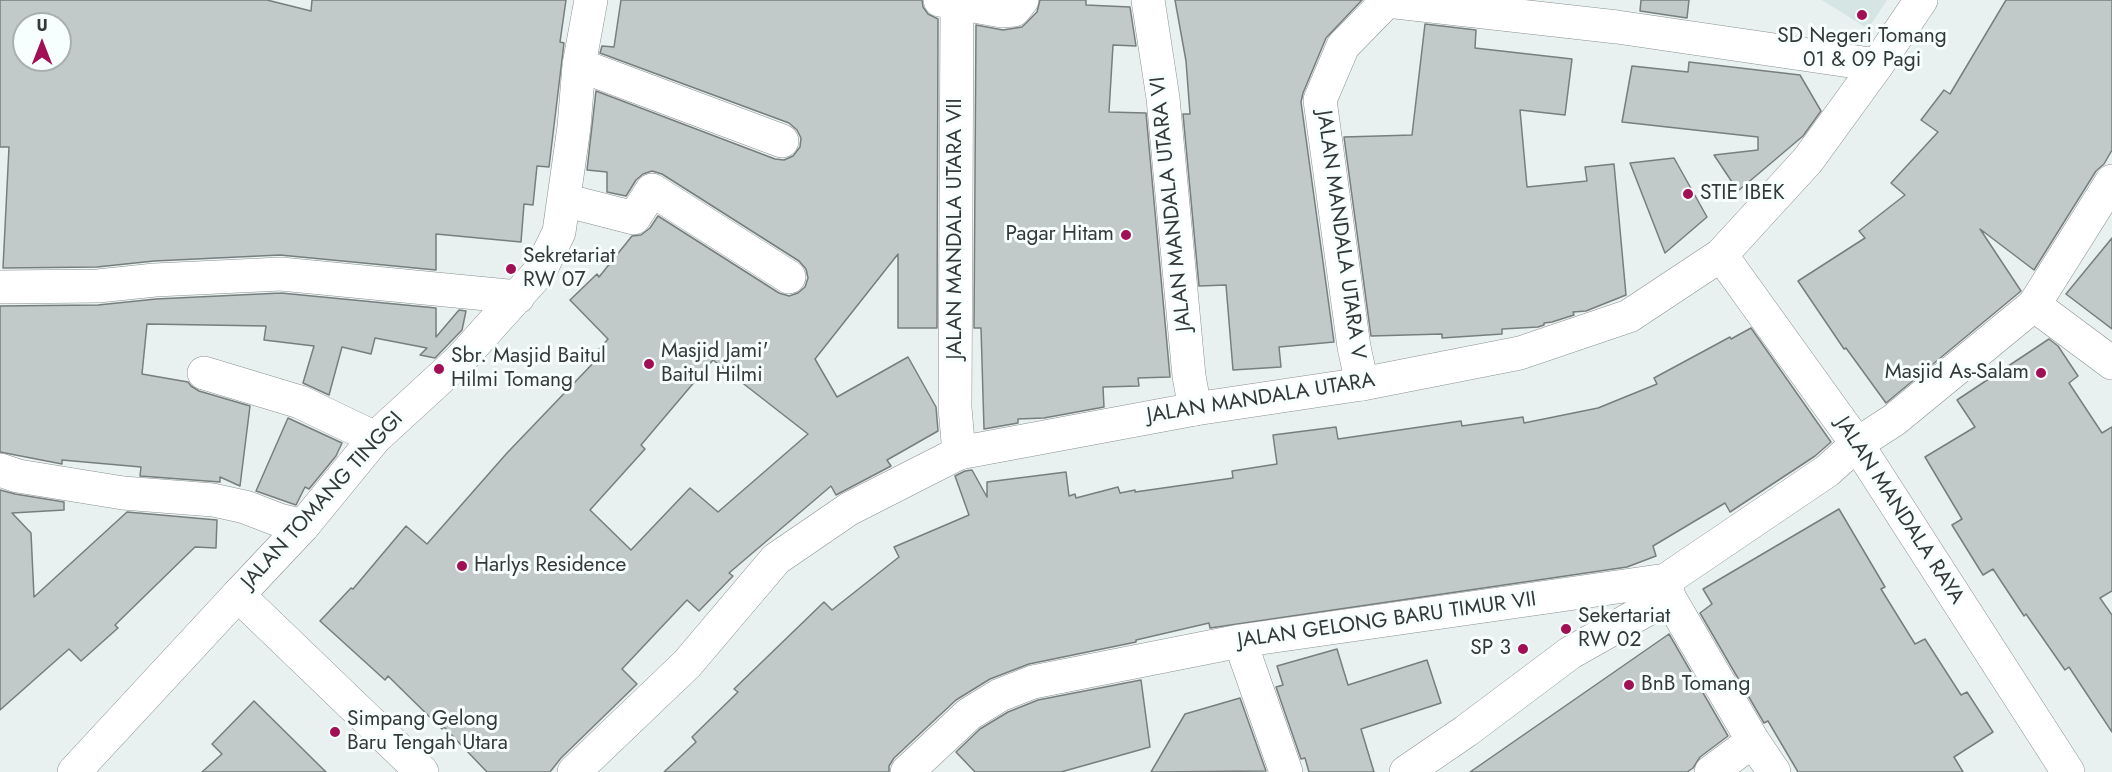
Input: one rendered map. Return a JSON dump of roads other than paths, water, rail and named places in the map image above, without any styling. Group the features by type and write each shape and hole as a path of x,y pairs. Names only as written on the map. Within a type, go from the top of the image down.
{"street":[{"name":"JALAN TOMANG TINGGI","path":"74,772 303,526 375,438 460,360 540,271 559,232 574,127 579,65 591,0"},
{"path":"948,2 1002,11 1014,10 1022,0"},
{"name":"JALAN MANDALA UTARA VI","path":"1148,0 1162,98 1189,376 1195,409"},
{"name":"JALAN MANDALA UTARA","path":"574,772 687,664 776,559 849,509 959,453 1195,409 1362,384 1520,353 1629,316 1721,255 1808,160 1921,0"},
{"path":"1388,1 1620,13 1877,65"},
{"name":"JALAN MANDALA UTARA V","path":"1362,384 1354,347 1320,100 1343,46 1388,1"},
{"name":"JALAN MANDALA UTARA VII","path":"948,2 956,408 959,453"},
{"path":"579,65 782,141"},
{"name":"JALAN GELONG BARU TIMUR VII","path":"907,772 969,714 1000,695 1032,682 1240,641 1668,589 1827,471 1857,444 1894,420 2034,305 2112,181"},
{"path":"564,200 634,218 652,190 789,277"},
{"name":"JALAN MANDALA RAYA","path":"1721,255 1857,444 2068,772"},
{"path":"0,287 98,286 155,280 281,274 518,297"},
{"path":"2034,305 2112,363"},
{"path":"204,373 300,402 375,438"},
{"path":"0,470 18,476 123,493 213,500 245,507 303,526"},
{"path":"1406,772 1570,653 1668,589 1753,741 1774,772"},
{"path":"238,595 422,772"},
{"path":"1240,641 1286,772"},
{"path":"1711,772 1753,741"}],"place":[{"name":"SD Negeri Tomang 01 & 09 Pagi","path":"1862,15"},
{"name":"STIE IBEK","path":"1688,194"},
{"name":"Pagar Hitam","path":"1126,235"},
{"name":"Sekretariat RW 07","path":"511,269"},
{"name":"Masjid Jami' Baitul Hilmi","path":"649,364"},
{"name":"Sbr. Masjid Baitul Hilmi Tomang","path":"439,369"},
{"name":"Masjid As-Salam","path":"2041,373"},
{"name":"Harlys Residence","path":"462,566"},
{"name":"Sekertariat RW 02","path":"1566,629"},
{"name":"SP 3","path":"1523,649"},
{"name":"BnB Tomang","path":"1629,685"},
{"name":"Simpang Gelong Baru Tengah Utara","path":"335,732"}]}
